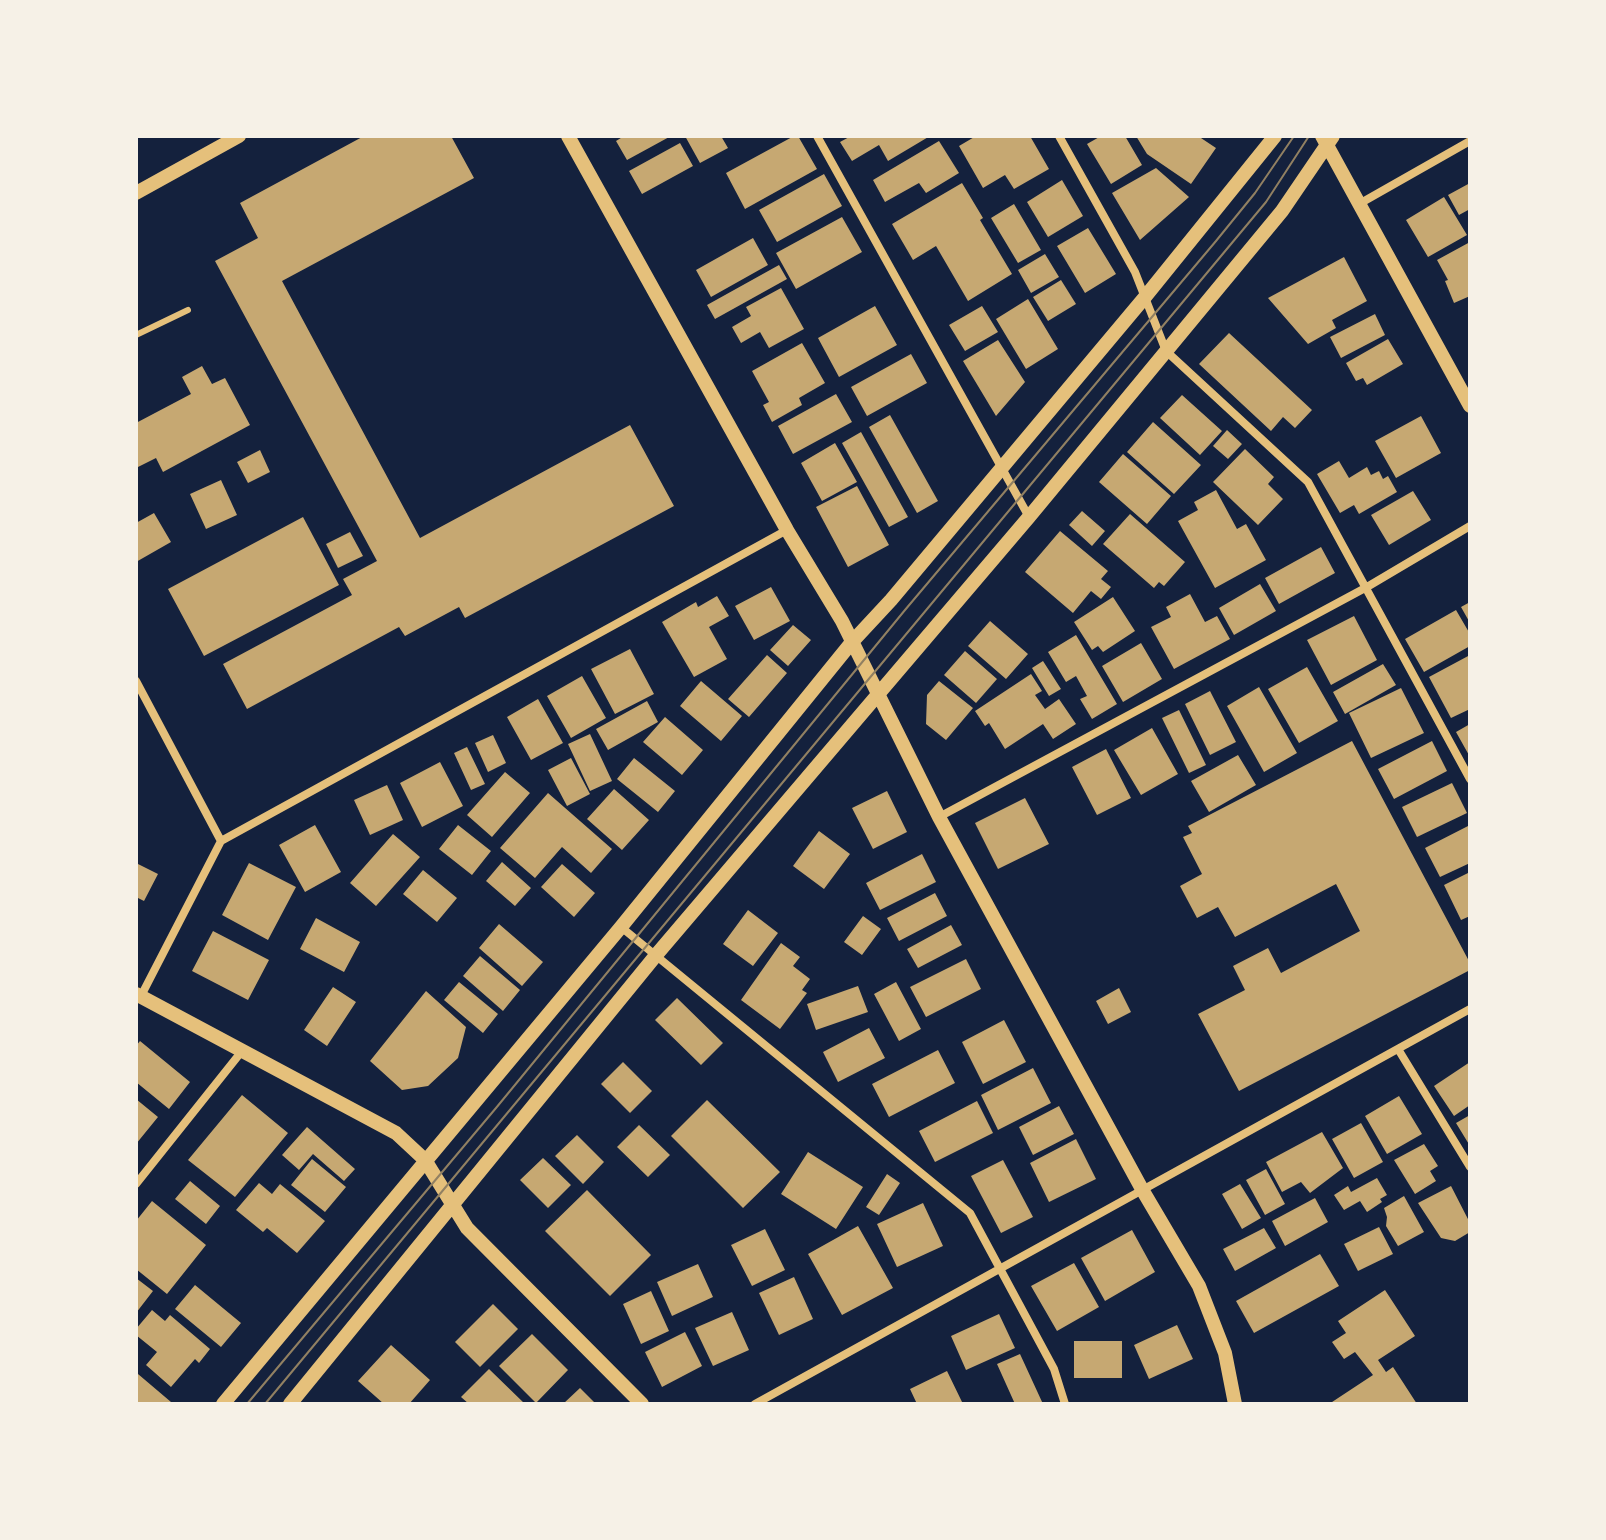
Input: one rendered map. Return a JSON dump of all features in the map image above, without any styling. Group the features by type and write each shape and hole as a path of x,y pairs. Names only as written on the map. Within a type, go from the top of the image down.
{"street":[{"path":"136,193 239,136"},
{"path":"568,136 852,642 939,817 1143,1191 1199,1286 1225,1353 1235,1404"},
{"path":"817,136 1029,517"},
{"path":"1059,136 1135,272 1166,351 1308,482 1470,779"},
{"path":"223,1404 621,927 852,642 1145,297 1275,136"},
{"path":"1327,140 1470,406"},
{"path":"290,1404 657,954 1029,517 1282,211 1327,140"},
{"path":"1359,204 1470,141"},
{"path":"939,817 1367,587 1470,526"},
{"path":"642,1404 467,1228 425,1160 396,1133 138,995 221,841 787,530"},
{"path":"136,681 221,841"},
{"path":"621,927 970,1213 1054,1369 1065,1404"},
{"path":"755,1404 1470,1009"},
{"path":"1398,1049 1470,1167"},
{"path":"136,1184 242,1051"}],"lane":[{"path":"136,335 188,310"}],"building":[{"path":"364,136 451,136 474,178 282,281 420,538 630,425 674,506 465,618 459,607 405,636 399,627 247,709 223,664 352,595 343,579 377,561 215,261 258,238 240,203"},
{"path":"624,136 671,136 627,160 616,141"},
{"path":"685,136 721,136 728,148 700,163"},
{"path":"798,136 817,169 745,209 726,173"},
{"path":"851,136 930,136 888,161 879,145 852,161 840,142"},
{"path":"976,136 1030,136 1049,169 1014,189 1005,175 983,188 959,146"},
{"path":"1101,136 1125,136 1142,165 1111,184 1087,144"},
{"path":"1136,136 1198,136 1216,148 1191,184 1147,154"},
{"path":"939,141 959,173 926,193 919,183 885,202 873,180"},
{"path":"680,143 693,166 642,194 629,171"},
{"path":"1156,168 1189,197 1140,240 1112,193"},
{"path":"824,174 842,206 777,242 759,210"},
{"path":"1062,180 1083,216 1048,237 1027,202"},
{"path":"962,183 1012,274 968,301 936,246 913,260 892,224"},
{"path":"1470,183 1470,209 1459,215 1448,195"},
{"path":"1444,197 1467,235 1428,257 1406,220"},
{"path":"1014,204 1041,250 1018,263 991,218"},
{"path":"842,217 862,252 796,289 776,253"},
{"path":"1088,228 1116,274 1085,293 1057,246"},
{"path":"753,238 768,265 711,297 696,270"},
{"path":"1470,242 1470,296 1454,303 1445,281 1448,280 1437,260"},
{"path":"1045,254 1059,277 1031,293 1018,270"},
{"path":"1344,257 1367,301 1332,320 1336,328 1308,344 1268,298"},
{"path":"779,265 787,279 715,319 707,305"},
{"path":"1061,280 1076,304 1048,321 1033,297"},
{"path":"781,288 804,329 769,348 760,332 741,343 732,327 751,316 746,307"},
{"path":"1028,299 1058,349 1026,369 996,319"},
{"path":"875,306 897,345 839,377 818,338"},
{"path":"982,306 998,332 965,351 949,325"},
{"path":"1375,314 1385,335 1341,358 1330,337"},
{"path":"1229,333 1312,410 1295,428 1283,417 1271,431 1199,364"},
{"path":"1388,339 1403,364 1367,385 1363,378 1356,381 1346,363"},
{"path":"998,340 1025,382 996,416 963,361"},
{"path":"802,343 825,383 799,398 802,405 772,422 763,405 769,402 752,371"},
{"path":"911,354 927,383 867,416 851,387"},
{"path":"202,366 212,384 225,378 250,425 163,472 156,458 136,468 136,423 191,394 182,377"},
{"path":"836,394 852,422 793,454 778,426"},
{"path":"1182,395 1222,431 1200,455 1160,418"},
{"path":"890,415 938,501 917,513 869,427"},
{"path":"1421,416 1441,453 1396,478 1375,441"},
{"path":"1153,422 1201,465 1174,494 1127,452"},
{"path":"1227,430 1242,444 1228,459 1213,446"},
{"path":"861,432 908,517 889,527 842,443"},
{"path":"835,443 857,482 822,501 801,463"},
{"path":"1245,449 1274,477 1268,484 1283,499 1258,525 1213,482"},
{"path":"260,450 270,472 248,483 237,462"},
{"path":"1123,454 1171,496 1147,524 1099,482"},
{"path":"1339,461 1349,478 1367,467 1371,475 1379,471 1383,479 1388,476 1397,492 1359,514 1354,505 1340,513 1317,474"},
{"path":"221,480 237,515 206,529 190,494"},
{"path":"857,486 889,545 848,567 816,507"},
{"path":"1216,490 1237,529 1246,524 1266,560 1215,588 1178,521 1198,510 1194,502"},
{"path":"1413,491 1431,520 1389,545 1371,515"},
{"path":"1082,511 1105,531 1092,546 1069,525"},
{"path":"154,513 171,542 136,562 136,523"},
{"path":"1130,514 1185,562 1164,586 1159,582 1154,588 1103,544"},
{"path":"303,517 339,585 204,656 168,589"},
{"path":"1060,531 1108,571 1101,579 1111,587 1101,599 1091,591 1073,613 1025,572"},
{"path":"350,532 363,556 338,568 326,544"},
{"path":"1321,547 1335,573 1279,604 1265,578"},
{"path":"1260,584 1276,611 1234,635 1219,608"},
{"path":"771,587 790,621 754,640 735,606"},
{"path":"1190,594 1205,622 1217,616 1230,639 1174,669 1151,627 1171,617 1166,607"},
{"path":"717,596 729,616 709,627 727,659 694,677 662,622 696,602 698,607"},
{"path":"1113,597 1135,631 1103,652 1098,646 1092,650 1074,622"},
{"path":"1470,602 1470,623 1461,607"},
{"path":"1456,610 1470,634 1470,646 1424,672 1405,639"},
{"path":"1354,616 1377,660 1331,685 1307,640"},
{"path":"990,621 1028,654 1006,679 968,646"},
{"path":"793,625 811,640 788,666 770,650"},
{"path":"1076,635 1117,704 1092,719 1080,699 1087,696 1076,676 1066,682 1048,652"},
{"path":"1141,643 1162,679 1123,702 1102,666"},
{"path":"630,649 654,694 615,714 591,669"},
{"path":"965,651 997,679 976,703 944,675"},
{"path":"767,655 787,673 749,717 728,699"},
{"path":"1470,655 1470,709 1451,718 1429,677"},
{"path":"1043,661 1061,689 1049,696 1032,668"},
{"path":"1383,664 1396,685 1345,714 1333,692"},
{"path":"1307,667 1338,721 1299,743 1268,689"},
{"path":"1031,674 1042,691 1035,695 1045,709 1059,699 1076,724 1053,739 1043,724 1005,749 989,723 985,726 975,711"},
{"path":"582,676 606,718 571,738 547,696"},
{"path":"701,681 742,716 721,741 680,706"},
{"path":"939,681 973,708 946,740 926,724 927,695"},
{"path":"1259,687 1297,753 1264,772 1227,706"},
{"path":"1401,688 1424,733 1371,758 1349,713"},
{"path":"1210,691 1236,742 1210,755 1185,704"},
{"path":"538,699 563,743 531,760 507,717"},
{"path":"647,701 658,722 608,750 596,729"},
{"path":"1179,710 1206,765 1189,773 1162,718"},
{"path":"665,717 703,750 682,775 643,742"},
{"path":"1470,724 1470,757 1456,732"},
{"path":"1152,728 1178,774 1141,795 1114,750"},
{"path":"590,734 612,781 590,791 568,744"},
{"path":"493,735 506,763 488,772 475,743"},
{"path":"1352,741 1470,963 1470,970 1239,1091 1198,1014 1245,990 1233,966 1268,948 1281,973 1360,931 1336,884 1235,937 1218,907 1197,918 1180,886 1202,874 1183,837 1192,833 1188,826"},
{"path":"1432,741 1447,771 1394,799 1378,769"},
{"path":"467,747 485,784 471,790 454,753"},
{"path":"1106,749 1131,798 1097,815 1072,767"},
{"path":"1238,755 1256,785 1209,812 1191,781"},
{"path":"571,758 590,794 567,806 548,770"},
{"path":"634,758 675,791 658,812 617,779"},
{"path":"440,762 463,806 422,827 400,783"},
{"path":"505,772 530,793 492,837 467,815"},
{"path":"1452,783 1467,813 1417,837 1402,807"},
{"path":"387,785 403,820 370,835 354,800"},
{"path":"614,789 649,820 622,850 587,819"},
{"path":"887,791 907,832 873,849 852,808"},
{"path":"548,793 612,849 591,873 562,847 535,878 500,848"},
{"path":"1025,798 1049,844 998,869 975,823"},
{"path":"315,825 341,872 305,892 279,845"},
{"path":"458,825 491,851 472,875 439,849"},
{"path":"1470,825 1470,863 1440,877 1425,848"},
{"path":"819,831 850,854 824,889 793,866"},
{"path":"393,834 420,857 376,906 350,883"},
{"path":"922,854 936,882 880,910 866,883"},
{"path":"502,862 531,888 515,906 486,881"},
{"path":"136,863 158,874 144,901 136,897"},
{"path":"249,863 296,887 268,940 222,915"},
{"path":"562,864 595,893 574,917 541,887"},
{"path":"423,870 457,898 437,922 403,894"},
{"path":"1470,872 1470,916 1461,920 1444,885"},
{"path":"935,893 947,916 899,941 887,918"},
{"path":"748,910 778,933 753,966 723,944"},
{"path":"863,916 881,929 862,955 844,942"},
{"path":"316,918 360,942 344,972 300,949"},
{"path":"499,924 543,962 522,986 479,948"},
{"path":"951,925 962,945 918,968 907,949"},
{"path":"213,931 269,960 248,1000 192,971"},
{"path":"781,943 800,957 793,966 810,979 802,990 807,993 780,1029 741,1000"},
{"path":"480,956 520,990 503,1011 463,976"},
{"path":"966,959 981,989 926,1017 910,987"},
{"path":"459,982 498,1014 483,1033 444,1000"},
{"path":"896,982 921,1029 899,1041 874,994"},
{"path":"858,986 868,1012 816,1030 807,1004"},
{"path":"333,987 356,1002 327,1046 304,1030"},
{"path":"1119,988 1131,1012 1108,1024 1096,1001"},
{"path":"426,991 466,1027 458,1058 428,1086 402,1090 370,1061"},
{"path":"677,998 723,1043 701,1065 655,1020"},
{"path":"1004,1020 1026,1062 983,1084 962,1042"},
{"path":"869,1028 885,1058 838,1082 823,1052"},
{"path":"140,1041 190,1082 169,1109 136,1082 136,1046"},
{"path":"938,1050 955,1083 889,1117 872,1084"},
{"path":"623,1062 652,1091 630,1113 601,1084"},
{"path":"1470,1062 1470,1105 1454,1116 1434,1086"},
{"path":"1033,1068 1051,1103 998,1130 981,1095"},
{"path":"242,1095 288,1133 235,1197 188,1160"},
{"path":"1399,1096 1422,1134 1387,1154 1365,1116"},
{"path":"136,1099 158,1117 136,1144"},
{"path":"707,1100 780,1172 743,1208 671,1136"},
{"path":"977,1101 993,1133 935,1162 919,1131"},
{"path":"1059,1106 1074,1134 1033,1155 1019,1127"},
{"path":"1470,1115 1470,1146 1456,1123"},
{"path":"1361,1123 1383,1162 1354,1178 1332,1139"},
{"path":"639,1125 670,1155 648,1177 617,1147"},
{"path":"307,1127 355,1169 344,1181 313,1154 299,1170 282,1155"},
{"path":"1322,1132 1343,1168 1310,1193 1301,1182 1282,1192 1266,1162"},
{"path":"577,1135 604,1162 583,1184 555,1156"},
{"path":"1076,1139 1096,1179 1049,1202 1030,1163"},
{"path":"1424,1144 1438,1166 1430,1171 1436,1181 1415,1194 1394,1160"},
{"path":"808,1152 863,1187 836,1229 781,1194"},
{"path":"543,1158 571,1185 548,1208 520,1180"},
{"path":"312,1159 346,1187 325,1212 291,1185"},
{"path":"1003,1160 1033,1217 1001,1233 971,1176"},
{"path":"1266,1169 1285,1204 1265,1215 1246,1180"},
{"path":"887,1174 900,1183 879,1215 866,1207"},
{"path":"1377,1178 1387,1195 1367,1212 1360,1201 1344,1210 1334,1195 1348,1186 1351,1192"},
{"path":"190,1181 220,1206 206,1224 175,1199"},
{"path":"259,1183 272,1194 280,1184 325,1221 297,1253 267,1228 263,1232 236,1210"},
{"path":"1240,1184 1261,1218 1242,1229 1222,1194"},
{"path":"1451,1186 1470,1223 1470,1232 1455,1241 1441,1238 1418,1203"},
{"path":"587,1190 651,1255 610,1296 545,1231"},
{"path":"1404,1196 1424,1232 1398,1246 1386,1226 1384,1208"},
{"path":"1315,1198 1328,1222 1285,1246 1272,1221"},
{"path":"152,1201 206,1245 167,1294 136,1269 136,1221"},
{"path":"923,1203 943,1246 897,1267 877,1224"},
{"path":"858,1226 893,1288 842,1315 808,1254"},
{"path":"1379,1227 1393,1254 1358,1271 1344,1244"},
{"path":"1264,1228 1276,1248 1235,1271 1223,1249"},
{"path":"765,1229 785,1270 752,1286 731,1245"},
{"path":"1132,1230 1155,1272 1105,1301 1081,1258"},
{"path":"1320,1254 1339,1286 1254,1333 1236,1301"},
{"path":"1074,1263 1099,1307 1057,1331 1031,1286"},
{"path":"698,1264 713,1297 672,1316 657,1282"},
{"path":"794,1277 813,1319 779,1335 759,1293"},
{"path":"136,1278 153,1291 136,1313"},
{"path":"195,1285 241,1323 221,1347 175,1309"},
{"path":"1385,1290 1415,1336 1378,1360 1386,1372 1393,1367 1417,1404 1329,1404 1373,1375 1355,1352 1344,1359 1332,1342 1346,1333 1338,1321"},
{"path":"651,1291 669,1331 641,1344 623,1304"},
{"path":"493,1304 518,1329 480,1367 455,1342"},
{"path":"152,1310 165,1321 170,1315 210,1349 199,1363 195,1359 171,1387 146,1365 157,1352 136,1335 136,1329"},
{"path":"732,1312 749,1350 713,1366 695,1328"},
{"path":"999,1314 1015,1348 966,1370 951,1336"},
{"path":"1177,1325 1193,1359 1149,1379 1134,1345"},
{"path":"685,1332 702,1366 662,1387 645,1352"},
{"path":"532,1334 568,1370 536,1403 499,1366"},
{"path":"1074,1341 1122,1341 1122,1378 1074,1378"},
{"path":"391,1345 430,1380 409,1404 384,1404 358,1381"},
{"path":"1020,1354 1043,1404 1015,1404 997,1364"},
{"path":"489,1369 525,1404 469,1404 461,1397"},
{"path":"947,1371 963,1404 917,1404 910,1389"},
{"path":"138,1374 171,1402 170,1404 136,1404"},
{"path":"580,1388 596,1404 563,1404"}],"tram line":[{"path":"247,1404 496,1108 905,610 1216,241 1255,193 1294,136"},
{"path":"265,1404 1266,202 1309,136"}]}
